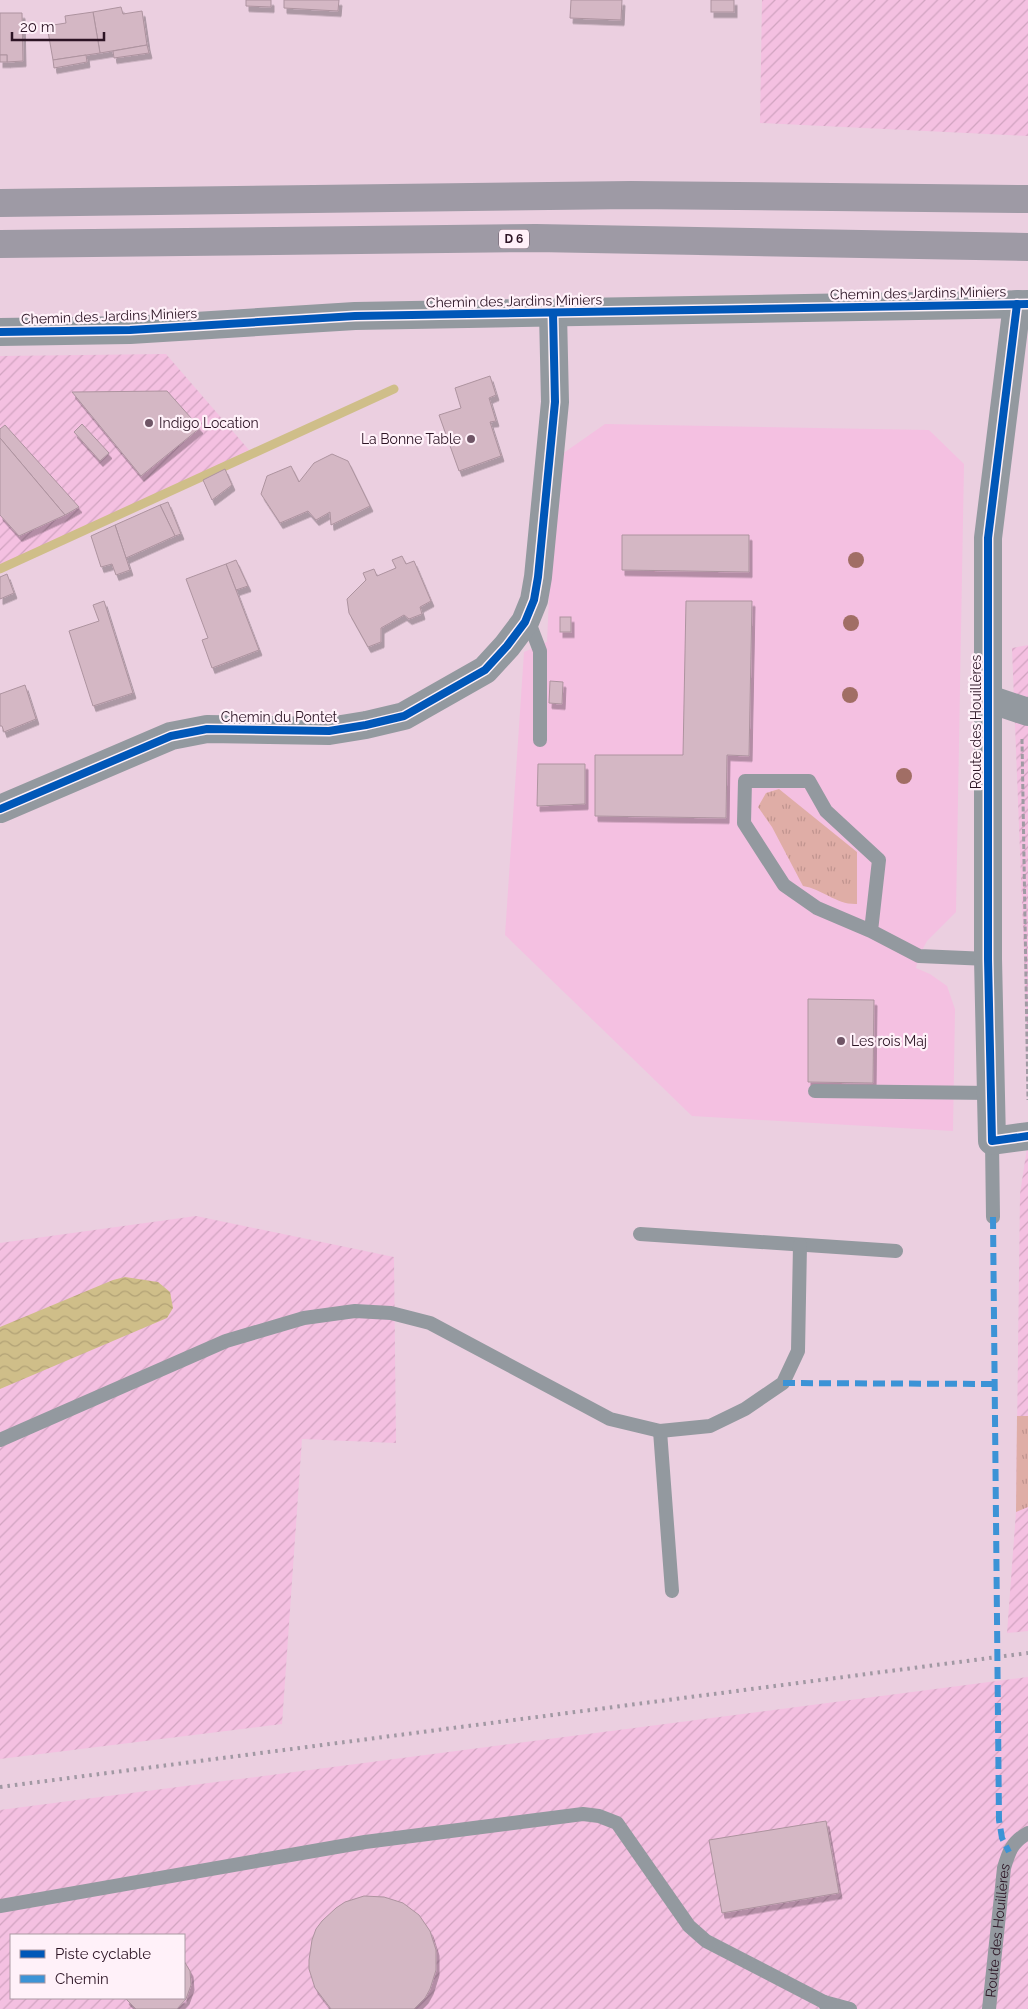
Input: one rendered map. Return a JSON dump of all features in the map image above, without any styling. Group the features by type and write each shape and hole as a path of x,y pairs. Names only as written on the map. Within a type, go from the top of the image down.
{"highway":[{"path":"0,203 631,195 1028,199"},
{"name":"D 6","path":"0,244 536,238 1028,247"}],"street":[{"name":"Chemin des Jardins Miniers","path":"0,332 130,330 355,316 1022,304"},
{"name":"Route des Houillères","path":"992,1141 988,959 988,538 1022,304"},
{"name":"Chemin du Pontet","path":"0,809 171,736 207,729 329,731 366,725 404,716 486,670 508,646 524,622 534,600 554,412 553,313"},
{"path":"989,699 1028,712"},
{"path":"992,1141 1028,1136"}],"lane":[{"path":"524,622 532,630 540,651 540,740"},
{"path":"871,931 879,860 826,811 810,781 745,781 744,823 784,885 816,908 871,931 920,956 988,959"},
{"path":"814,1091 991,1093"},
{"name":"Route des Houillères","path":"992,1141 993,1217"},
{"path":"640,1234 896,1251"},
{"path":"0,1440 226,1341 304,1318 355,1311 391,1313 430,1322 610,1419 660,1431 710,1426 745,1409 784,1383 798,1351 800,1327 800,1245"},
{"path":"660,1431 672,1591"},
{"path":"0,1906 365,1842 583,1814 599,1816 618,1823 683,1919 706,1941 826,2005 850,2009"},
{"name":"Route des Houillères","path":"989,2009 1004,1868 1009,1852 1017,1839 1028,1833"}],"path":[{"path":"1028,734 1020,740 1028,1100"}],"shaded area":[{"path":"762,0 1028,0 1028,136 760,123"},
{"path":"166,354 249,450 0,569 0,356"},
{"path":"605,424 929,430 964,464 956,912 927,941 919,956 916,968 930,974 947,986 955,1009 953,1131 692,1116 505,935 524,652 547,642 555,459"},
{"path":"1028,645 1028,1056 1012,648"},
{"path":"1028,1141 1028,1631 1007,1633 1016,1512 1020,1194"},
{"path":"196,1216 394,1257 396,1443 302,1439 282,1724 0,1759 0,1243"},
{"path":"1028,1677 1028,2009 0,2009 0,1810"}],"green space":[{"path":"779,789 857,852 857,904 836,900 817,890 803,886 772,827 758,807 766,793"},
{"path":"1017,1416 1028,1416 1028,1507 1016,1512"}],"water":[{"path":"125,1277 158,1282 170,1292 173,1308 167,1318 0,1389 0,1327 113,1280"}],"building":[{"path":"246,0 271,0 271,7 246,6"},
{"path":"284,0 339,0 338,11 284,8"},
{"path":"571,0 622,0 621,20 570,18"},
{"path":"711,0 734,0 734,12 711,12"},
{"path":"121,7 123,14 142,11 147,45 100,53 93,12"},
{"path":"93,12 100,53 53,60 47,26 66,23 65,16"},
{"path":"0,13 22,13 23,61 7,62 7,55 0,55"},
{"path":"147,45 149,53 114,58 113,51"},
{"path":"0,55 7,55 7,62 0,62"},
{"path":"86,55 87,62 54,68 53,60"},
{"name":"La Bonne Table","path":"490,376 496,395 489,398 496,421 490,422 501,456 459,471 439,415 461,408 455,388"},
{"path":"167,391 200,428 141,476 72,392"},
{"path":"82,424 109,453 100,461 74,432"},
{"path":"5,425 79,507 65,515 0,438 0,429"},
{"path":"0,438 65,515 19,536 0,515"},
{"path":"332,454 348,461 370,506 331,525 330,512 316,520 308,511 280,523 261,494 267,476 291,466 299,482 314,463"},
{"path":"225,469 232,485 212,500 203,480"},
{"path":"168,502 181,534 175,536 160,505"},
{"path":"160,505 175,536 126,558 115,525"},
{"path":"115,525 130,570 116,575 112,564 101,567 91,536"},
{"path":"622,535 749,535 749,572 622,570"},
{"path":"402,556 406,564 414,561 431,601 420,607 422,614 409,619 404,615 381,628 381,642 368,647 349,613 347,599 366,580 363,573 374,569 377,576 396,568 392,560"},
{"path":"236,560 248,586 236,590 226,564"},
{"path":"226,564 259,650 212,668 202,640 208,638 186,579"},
{"path":"7,574 14,593 0,599 0,577"},
{"path":"104,601 133,693 93,706 69,631 99,621 93,605"},
{"path":"686,601 752,601 749,756 727,755 726,818 595,816 595,755 683,755"},
{"path":"560,617 571,617 571,632 560,632"},
{"path":"550,681 563,682 562,704 549,703"},
{"path":"25,685 36,719 4,732 2,726 0,726 0,694"},
{"path":"538,764 585,764 585,804 537,806"},
{"name":"Les rois Maj","path":"808,999 874,1000 873,1083 808,1082"},
{"path":"826,1821 839,1893 722,1913 709,1840"},
{"path":"364,1896 384,1897 403,1903 419,1915 430,1931 436,1950 436,1970 425,1998 414,2009 331,2009 315,1988 309,1969 309,1960 316,1929 336,1908 345,1902"},
{"path":"185,1963 190,1971 191,1985 186,1999 177,2009 136,2009 127,2000 185,1999"}],"waterway":[{"path":"0,569 394,389"}],"railway":[{"path":"0,1787 1028,1653"}],"marked path":[{"path":"993,1217 999,1820 1002,1838 1009,1852"},
{"path":"783,1383 994,1384"}],"cycle path":[{"path":"1017,304 988,538 988,959 992,1141 1028,1136"},
{"path":"0,332 130,330 355,316 1028,304"},
{"path":"0,809 171,736 207,729 329,731 366,725 404,716 485,670 507,646 525,622 534,600 538,577 555,402 553,313"}],"place":[{"name":"Indigo Location","path":"149,423"},
{"name":"La Bonne Table","path":"471,439"},
{"name":"Les rois Maj","path":"841,1041"}]}
